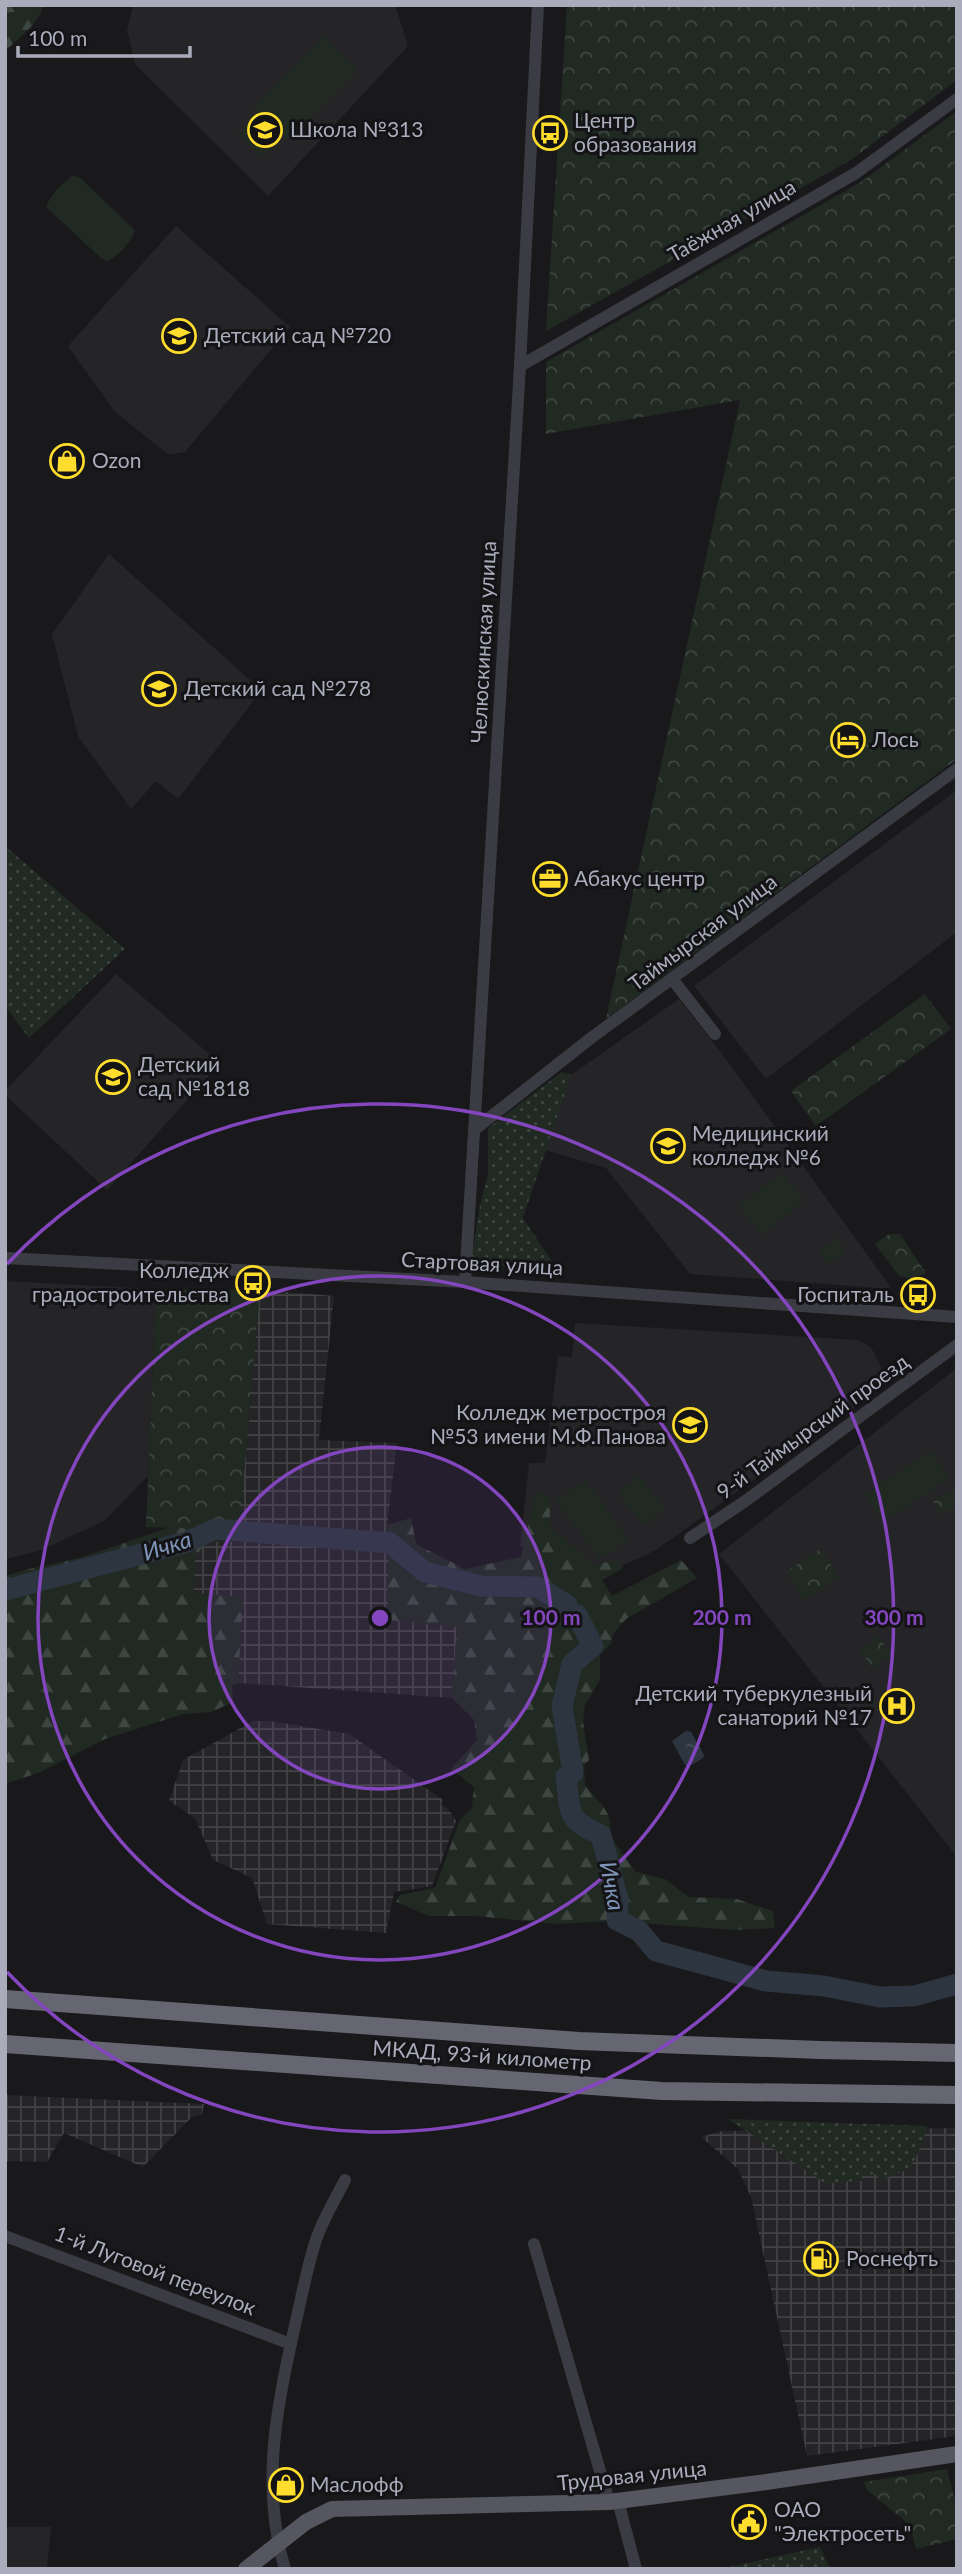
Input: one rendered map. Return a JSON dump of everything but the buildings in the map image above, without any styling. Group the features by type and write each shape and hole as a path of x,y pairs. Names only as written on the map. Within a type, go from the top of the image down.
{"highway":[{"name":"МКАД, 93-й километр","path":"5,1999 579,2041 957,2053"},
{"name":"МКАД, 93-й километр","path":"5,2044 662,2091 957,2095"}],"main road":[{"name":"Трудовая улица","path":"246,2569 312,2518 340,2507 613,2502 957,2454"}],"street":[{"name":"Челюскинская улица","path":"465,1282 520,366 538,5"},
{"name":"Таёжная улица","path":"520,366 856,173 957,99"},
{"name":"Таймырская улица","path":"474,1130 591,1038 957,769"},
{"path":"673,980 715,1034"},
{"name":"Стартовая улица","path":"5,1258 465,1282 957,1317"},
{"name":"9-й Таймырский проезд","path":"690,1538 744,1502 957,1345"},
{"path":"285,2569 278,2544 273,2504 272,2458 276,2420 315,2241 345,2180"},
{"name":"1-й Луговой переулок","path":"5,2235 291,2344"},
{"path":"534,2245 636,2569"}],"shaded area":[{"name":"Школа №313","path":"133,5 395,5 408,46 268,196 135,64 127,30"},
{"name":"Детский сад №720","path":"176,226 290,327 185,452 169,455 115,412 68,346"},
{"name":"Детский сад №278","path":"109,554 250,680 255,699 178,799 156,781 131,809 78,736 52,634"},
{"path":"957,790 957,932 766,1079 694,986"},
{"name":"Детский сад №1818","path":"116,974 220,1063 107,1190 5,1095 5,1091"},
{"name":"Медицинский колледж №6","path":"679,999 726,1059 892,1289 690,1274 606,1168 545,1150 571,1075"},
{"path":"5,1281 156,1289 148,1476 104,1521 42,1550 6,1559"},
{"path":"260,1290 334,1296 319,1440 397,1443 385,1542 239,1530"},
{"name":"Колледж метростроя №53 имени М.Ф.Панова","path":"575,1323 858,1340 871,1347 887,1378 883,1387 656,1550 586,1583 520,1546 529,1463 545,1463 558,1356 572,1357"},
{"name":"Детский туберкулезный санаторий №17","path":"957,1368 957,1857 719,1554"},
{"path":"277,1541 389,1549 457,1627 452,1698 238,1683 243,1597 192,1593 195,1559 205,1542"},
{"path":"253,1721 270,1721 349,1734 443,1800 441,1804 456,1821 432,1886 394,1892 386,1933 267,1924 252,1878 213,1860 195,1818 169,1801 183,1760"},
{"path":"5,2095 204,2104 202,2115 192,2117 143,2167 64,2133 47,2162 5,2161"},
{"path":"957,2128 957,2436 807,2456 751,2197 738,2169 701,2137 722,2131"},
{"path":"5,2527 51,2527 47,2569 5,2569"}],"green space":[{"path":"5,5 43,5 37,19 5,52"},
{"path":"567,5 957,5 957,80 851,160 546,331"},
{"path":"323,36 358,69 289,141 254,108"},
{"path":"957,111 957,759 606,1019 740,400 546,434 546,362 861,182"},
{"path":"250,121 275,144 262,157 238,133"},
{"path":"73,176 79,177 135,230 124,248 107,261 46,207 57,189"},
{"path":"5,846 125,949 29,1038 5,1006"},
{"path":"925,994 951,1029 816,1126 791,1091"},
{"path":"562,1072 571,1075 523,1218 557,1269 483,1265 472,1256 488,1174 488,1128"},
{"path":"782,1173 804,1201 761,1234 739,1206"},
{"path":"889,1234 900,1234 926,1273 912,1279 899,1276 875,1244"},
{"path":"835,1238 845,1251 829,1264 818,1251"},
{"path":"156,1289 260,1290 239,1530 146,1527"},
{"path":"931,1451 949,1479 883,1522 864,1494"},
{"path":"639,1476 665,1509 644,1526 617,1493"},
{"path":"585,1480 628,1539 600,1560 556,1501"},
{"path":"954,1488 957,1505 941,1514 933,1501"},
{"path":"536,1492 550,1497 550,1526 592,1564 620,1561 623,1568 602,1580 612,1596 681,1560 697,1578 626,1619 613,1634 611,1644 600,1654 600,1680 585,1705 583,1722 589,1760 584,1765 585,1785 607,1813 610,1836 636,1872 665,1879 689,1897 737,1899 773,1911 775,1928 734,1930 613,1921 557,1924 476,1916 429,1916 396,1902 400,1895 435,1888 460,1820 472,1808 474,1787 451,1769 477,1740 474,1720 452,1698 457,1627 387,1620 389,1549 277,1541 205,1542 195,1559 193,1593 243,1597 238,1683 232,1686 233,1702 211,1712 183,1714 105,1739 38,1773 5,1784 5,1576 79,1558 165,1529 195,1497 223,1502 240,1530 385,1542 387,1525 411,1518 416,1544 465,1569 521,1557"},
{"path":"821,1549 839,1577 805,1600 786,1572"},
{"path":"878,1636 892,1655 873,1669 859,1650"},
{"path":"728,2119 927,2126 913,2163 900,2173 878,2179 877,2174 862,2175 862,2181 825,2183"},
{"path":"947,2469 957,2508 957,2539 916,2549 910,2525 867,2490 864,2482"},
{"path":"820,2547 830,2569 720,2569"}],"water":[{"path":"686,1731 691,1732 704,1755 690,1766 685,1765 672,1741"}],"waterway":[{"name":"Ичка","path":"5,1590 187,1542 215,1529 390,1543 425,1572 481,1586 538,1587 567,1605"},
{"name":"Ичка","path":"577,1615 593,1646 572,1664 562,1706 573,1773 566,1777 570,1807 575,1819 601,1835 618,1900 617,1920 639,1931 656,1951 766,1981 824,1986 880,1997 914,1996 957,1984"}],"place":[{"name":"Школа №313","path":"265,130"},
{"name":"Центр образования","path":"550,133"},
{"name":"Детский сад №720","path":"179,336"},
{"name":"Ozon","path":"67,461"},
{"name":"Детский сад №278","path":"159,689"},
{"name":"Лось","path":"848,740"},
{"name":"Абакус центр","path":"550,879"},
{"name":"Детский сад №1818","path":"113,1077"},
{"name":"Медицинский колледж №6","path":"668,1146"},
{"name":"Колледж градостроительства","path":"253,1283"},
{"name":"Госпиталь","path":"918,1295"},
{"name":"Колледж метростроя №53 имени М.Ф.Панова","path":"690,1425"},
{"name":"Детский туберкулезный санаторий №17","path":"897,1706"},
{"name":"Роснефть","path":"821,2259"},
{"name":"Маслофф","path":"286,2485"},
{"name":"ОАО \"Электросеть\"","path":"749,2522"}]}
